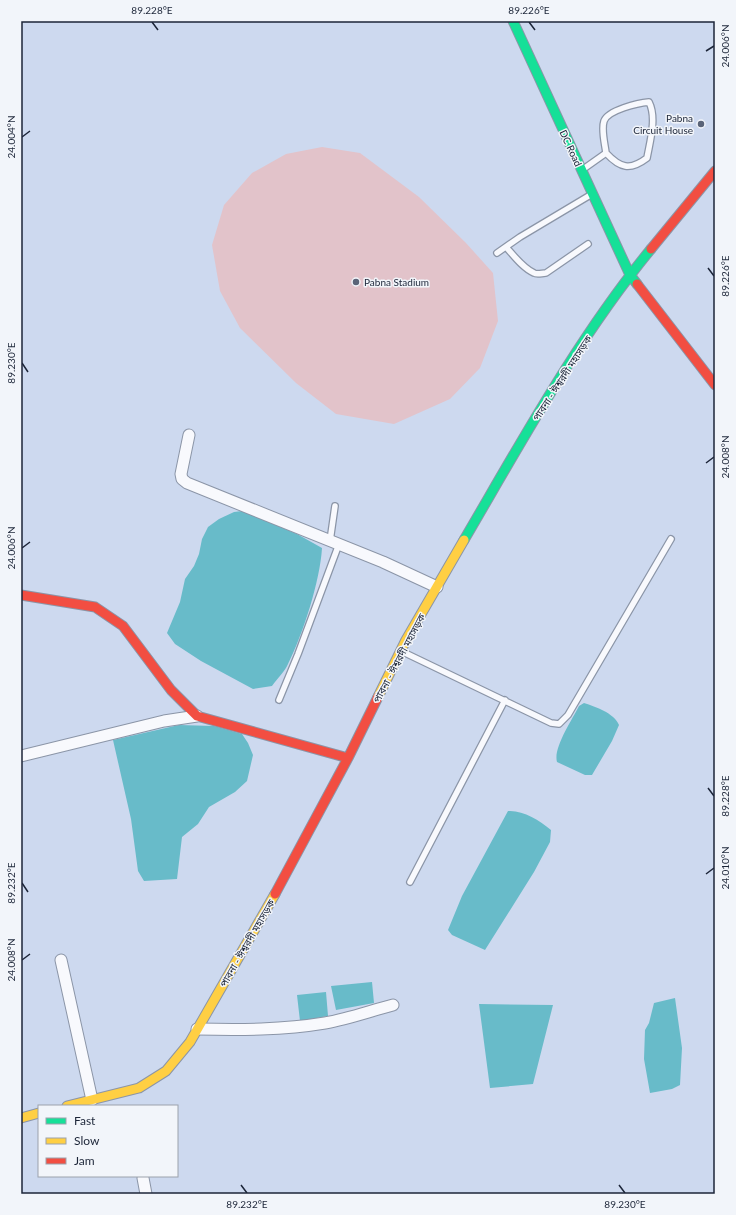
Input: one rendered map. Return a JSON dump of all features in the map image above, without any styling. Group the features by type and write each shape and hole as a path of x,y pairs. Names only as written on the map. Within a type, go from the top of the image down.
{"main road":[{"name":"DC Road","path":"513,21 630,275 715,385"},
{"name":"পাবনা - ঈশ্বরদী মহাসড়ক","path":"71,1105 139,1088 166,1070 190,1042 250,940 348,758 401,651 550,394 630,275 715,171"},
{"path":"21,595 95,607 123,626 171,690 197,716 348,758"},
{"path":"21,1118 38,1113"}],"street":[{"path":"189,435 181,474 182,478 187,483 383,562 437,587"},
{"path":"21,756 164,721 197,716"},
{"path":"61,960 92,1100"},
{"path":"197,1029 242,1030 288,1028 326,1023 393,1005"},
{"path":"144,1178 146,1194"}],"lane":[{"path":"649,102 652,108 652,129 647,158 633,166 622,166 615,163 606,153 604,122 608,115 637,103 649,102"},
{"path":"582,171 606,153"},
{"path":"498,253 520,237 592,194"},
{"path":"506,247 516,259 534,274 539,274 546,272 588,244"},
{"path":"279,700 298,654 335,543 335,506"},
{"path":"401,651 551,723 559,724 568,715 671,539"},
{"path":"410,882 505,700"}],"shaded area":[{"name":"Pabna Stadium","path":"322,147 360,153 419,197 466,243 493,273 498,321 480,368 450,399 394,424 336,414 296,383 240,328 220,291 212,245 224,205 252,173 286,154"}],"water":[{"path":"242,511 297,534 322,548 318,576 310,607 294,652 283,672 272,686 253,689 201,661 175,644 167,633 180,602 185,579 194,566 199,554 202,539 208,527 219,519 234,512"},
{"path":"584,703 609,714 617,721 619,725 612,741 592,775 585,775 557,762 560,742 579,706"},
{"path":"179,725 214,726 242,734 253,755 247,781 235,792 209,807 198,824 182,837 177,879 144,881 138,871 131,819 113,740"},
{"path":"508,811 525,814 546,826 551,830 550,842 534,872 485,950 452,935 448,930 462,896"},
{"path":"372,982 374,1003 336,1010 331,986"},
{"path":"326,992 328,1016 300,1021 297,995"},
{"path":"675,998 682,1048 680,1085 672,1089 650,1093 644,1059 645,1030 649,1023 654,1003"},
{"path":"479,1004 553,1005 533,1084 490,1088"}],"traffic: fast":[{"path":"513,21 630,275 637,284"},
{"path":"464,540 529,428 575,354 624,283 651,249"}],"traffic: slow":[{"path":"378,697 406,640 464,540"},
{"path":"71,1105 139,1088 166,1071 190,1042 275,894"},
{"path":"21,1118 38,1113"}],"traffic: jam":[{"path":"651,249 715,171"},
{"path":"637,284 715,385"},
{"path":"21,595 95,607 123,626 171,690 197,716 348,758"},
{"path":"275,894 348,758 378,697"}],"place":[{"name":"Pabna Circuit House","path":"701,124"},
{"name":"Pabna Stadium","path":"356,282"}]}
